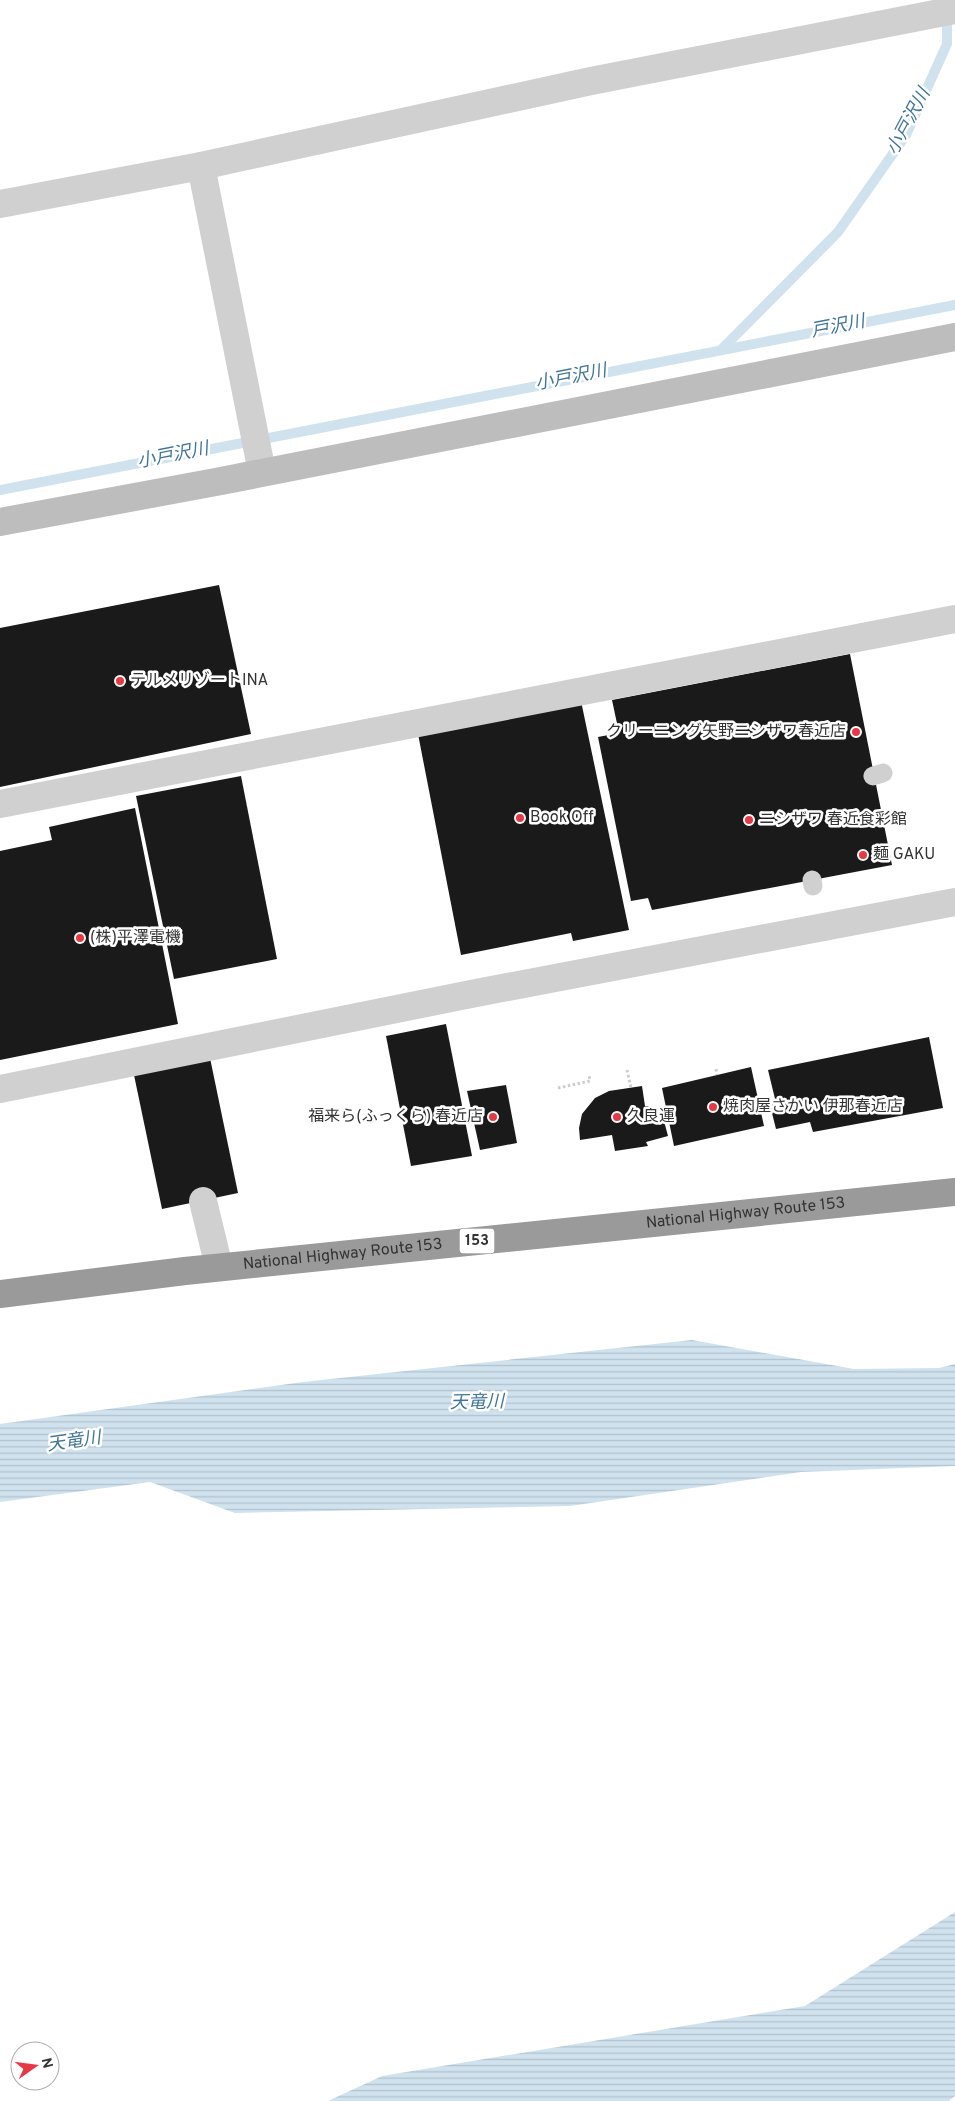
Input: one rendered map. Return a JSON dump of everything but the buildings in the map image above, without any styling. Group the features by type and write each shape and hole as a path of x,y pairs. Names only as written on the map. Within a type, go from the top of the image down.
{"highway":[{"name":"National Highway Route 153","path":"0,1294 219,1267 955,1192"}],"street":[{"path":"0,204 201,166 592,81 946,12"},
{"path":"201,166 262,466"},
{"path":"0,522 262,466 955,337"},
{"path":"0,804 955,619"},
{"path":"0,1089 503,993 922,903 955,902"},
{"path":"203,1201 219,1267"}],"path":[{"path":"716,1069 717,1075"},
{"path":"627,1070 631,1088"},
{"path":"558,1088 590,1081 589,1075"}],"water":[{"name":"天竜川","path":"692,1340 854,1369 939,1368 955,1364 955,1466 801,1472 570,1506 235,1513 150,1482 0,1502 0,1424 303,1382"},
{"path":"955,1912 955,2096 949,2101 328,2101 382,2076 805,2006"}],"waterway":[{"name":"小戸沢川","path":"722,349 838,232 906,135 947,44 947,13"},
{"name":"小戸沢川","path":"0,490 955,305"}],"place":[{"name":"テルメリゾートINA","path":"120,681"},
{"name":"クリーニング矢野ニシザワ春近店","path":"856,732"},
{"name":"Book Off","path":"520,818"},
{"name":"ニシザワ 春近食彩館","path":"749,820"},
{"name":"麺 GAKU","path":"863,855"},
{"name":"(株)平澤電機","path":"80,938"},
{"name":"焼肉屋さかい 伊那春近店","path":"713,1107"},
{"name":"福来ら(ふっくら) 春近店","path":"493,1117"},
{"name":"久良運","path":"617,1117"}],"water label":[{"name":"戸沢川","path":"838,327"}]}
